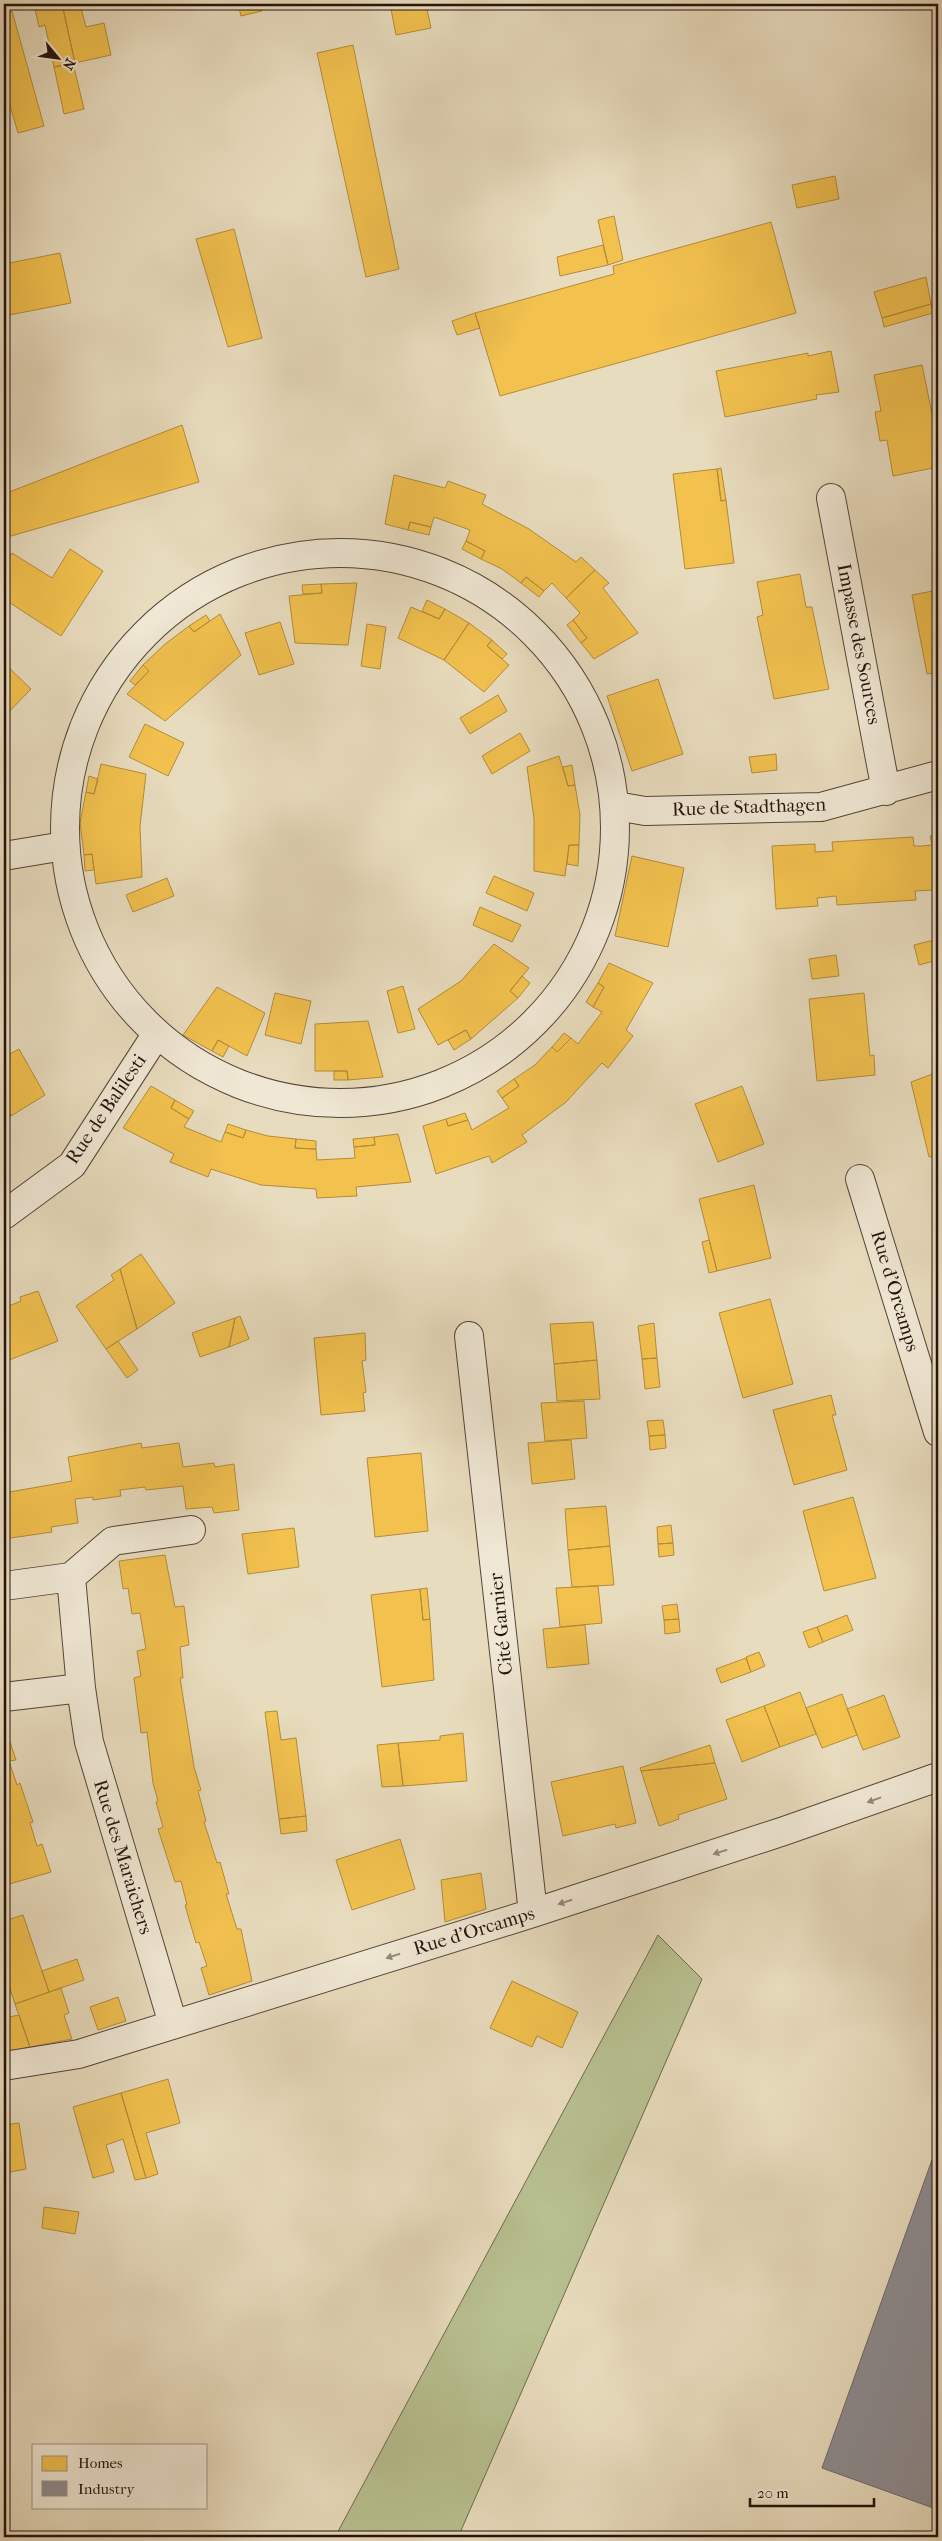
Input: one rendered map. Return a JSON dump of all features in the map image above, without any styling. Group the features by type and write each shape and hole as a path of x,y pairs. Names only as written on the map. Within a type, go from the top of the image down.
{"street":[{"name":"Impasse des Sources","path":"831,498 886,791"},
{"path":"360,551 437,567 506,605 561,660 599,729 616,806 612,879 589,948 549,1009 494,1058 429,1090 358,1104 284,1099 216,1076 156,1035 109,981 77,916 64,846 70,768 73,758 98,694 145,631 208,584 282,557 302,555 360,551"},
{"name":"Rue de Stadthagen","path":"616,806 645,811 821,807 886,791 938,775"},
{"path":"4,856 64,846"},
{"name":"Rue de Balilesti","path":"4,1215 72,1165 156,1035"},
{"name":"Rue d'Orcamps","path":"860,1179 938,1432"},
{"name":"Cité Garnier","path":"469,1336 533,1913"},
{"path":"4,1586 72,1577 113,1541 191,1530"},
{"name":"Rue des Maraichers","path":"72,1577 81,1688 90,1742 173,2024"},
{"path":"4,1697 81,1688"},
{"name":"Rue d'Orcamps","path":"4,2066 79,2054 533,1913 793,1828 938,1777"}],"green space":[{"path":"658,1935 702,1979 459,2535 463,2537 335,2537"}],"building: Homes":[{"path":"34,4 62,4 75,63 54,67 45,25 39,27"},
{"path":"62,4 80,4 86,27 104,23 111,55 75,63"},
{"path":"238,4 260,4 262,11 241,16"},
{"path":"390,4 426,4 431,28 396,35"},
{"path":"426,4 448,4 427,8"},
{"path":"12,11 44,126 18,133 9,102 4,104 4,13"},
{"path":"353,45 399,269 366,277 317,53"},
{"path":"73,63 84,109 64,114 54,67"},
{"path":"835,176 839,199 797,208 792,185"},
{"path":"614,216 623,260 608,265 598,220"},
{"path":"771,222 796,313 500,396 475,313 614,274 613,266"},
{"path":"234,229 262,338 228,347 196,239"},
{"path":"603,245 608,265 560,276 557,257"},
{"path":"60,253 71,303 4,316 4,264"},
{"path":"926,277 931,304 882,318 874,292"},
{"path":"931,304 933,313 884,327 882,318"},
{"path":"475,313 480,328 457,335 452,321"},
{"path":"831,351 839,392 816,395 817,399 725,417 716,371 808,353 808,356"},
{"path":"922,365 938,442 938,467 893,476 887,440 880,441 875,412 881,411 874,375"},
{"path":"182,425 199,482 4,538 4,494"},
{"path":"721,468 726,500 721,501 717,469"},
{"path":"717,469 721,501 726,500 734,563 685,569 673,474"},
{"path":"394,475 445,488 448,481 486,495 482,504 529,529 576,562 581,557 595,570 566,598 552,583 544,591 526,577 521,583 502,569 481,559 485,551 466,541 470,530 434,517 431,527 410,522 408,530 385,524"},
{"path":"410,522 431,527 429,535 408,530"},
{"path":"466,541 485,551 481,559 462,549"},
{"path":"70,549 103,571 61,636 4,599 4,566 12,553 52,578"},
{"path":"595,570 609,583 603,588 638,633 594,659 581,643 587,638 573,620 580,613 566,598"},
{"path":"800,574 806,607 812,607 829,689 774,699 757,617 763,615 757,582"},
{"path":"526,577 544,591 539,597 521,583"},
{"path":"357,583 348,645 295,643 289,596 322,593 321,584"},
{"path":"321,584 322,593 303,594 302,585"},
{"path":"938,590 938,672 927,674 912,595"},
{"path":"427,600 445,609 439,619 422,611"},
{"path":"411,607 439,619 445,609 469,623 444,660 398,638"},
{"path":"220,614 241,655 165,721 127,694 149,671 143,665 164,645 189,626 194,632"},
{"path":"206,615 210,621 194,632 189,626"},
{"path":"573,620 587,638 581,643 567,625"},
{"path":"280,622 294,664 259,675 245,633"},
{"path":"469,623 492,640 487,646 509,665 484,692 444,660"},
{"path":"367,624 386,627 380,669 361,666"},
{"path":"492,640 507,654 502,659 487,646"},
{"path":"4,663 31,689 4,717"},
{"path":"143,665 149,671 135,685 130,681"},
{"path":"658,679 683,754 632,771 607,696"},
{"path":"498,695 507,711 470,734 460,718"},
{"path":"145,724 184,743 168,776 129,757"},
{"path":"520,733 530,751 492,774 482,756"},
{"path":"776,754 777,770 752,773 749,757"},
{"path":"559,756 568,786 575,785 580,815 579,845 569,845 565,876 534,871 534,819 527,767"},
{"path":"101,764 146,774 140,826 142,877 96,884 92,854 84,855 80,823 86,792 94,794"},
{"path":"572,765 575,785 568,786 563,767"},
{"path":"89,776 98,779 94,794 86,792"},
{"path":"938,835 938,899 935,899 934,890 915,891 916,900 837,905 836,896 817,898 818,906 776,909 772,846 815,844 815,852 833,851 832,842 913,837 914,846 922,846 932,845 930,836"},
{"path":"569,845 579,845 578,866 567,864"},
{"path":"92,854 94,870 85,871 84,855"},
{"path":"632,856 684,868 668,947 615,936"},
{"path":"494,876 534,893 527,911 486,893"},
{"path":"167,878 174,896 133,912 126,895"},
{"path":"480,907 521,925 512,942 473,925"},
{"path":"938,939 938,960 919,965 914,945"},
{"path":"494,944 529,968 510,991 518,998 471,1039 466,1030 438,1045 418,1009 461,981"},
{"path":"836,955 839,976 812,979 809,959"},
{"path":"609,963 653,983 626,1030 633,1036 608,1068 602,1063 566,1102 522,1135 527,1142 492,1163 489,1156 436,1174 423,1126 446,1119 448,1126 468,1120 472,1130 509,1108 502,1098 519,1086 514,1079 535,1065 552,1047 557,1052 571,1038 578,1044 602,1012 593,1007 604,987 598,983"},
{"path":"522,976 530,983 518,998 510,991"},
{"path":"598,983 604,987 593,1007 586,1002"},
{"path":"403,986 415,1029 398,1033 387,991"},
{"path":"217,987 265,1013 247,1056 218,1040 212,1051 183,1035"},
{"path":"275,993 311,1001 301,1044 265,1035"},
{"path":"864,993 870,1056 874,1055 875,1075 817,1081 809,999"},
{"path":"368,1021 383,1077 348,1080 347,1071 315,1071 315,1024"},
{"path":"466,1030 471,1039 454,1050 448,1040"},
{"path":"564,1033 571,1038 557,1052 552,1047"},
{"path":"218,1040 229,1046 223,1057 212,1051"},
{"path":"19,1049 45,1095 11,1116 8,1110 4,1113 4,1057"},
{"path":"334,1071 347,1071 348,1080 334,1080"},
{"path":"938,1072 938,1155 929,1157 911,1082"},
{"path":"514,1079 519,1086 502,1098 497,1091"},
{"path":"151,1086 175,1100 171,1108 189,1119 184,1127 221,1142 225,1132 243,1138 246,1130 268,1136 296,1139 295,1148 316,1149 317,1160 355,1158 354,1147 375,1145 374,1137 398,1134 411,1182 356,1187 357,1196 317,1198 316,1189 261,1185 211,1169 208,1177 170,1162 174,1154 123,1128"},
{"path":"742,1086 764,1144 718,1162 695,1104"},
{"path":"175,1100 194,1111 189,1119 171,1108"},
{"path":"8,1110 11,1116 4,1120 4,1113"},
{"path":"465,1113 468,1120 448,1126 446,1119"},
{"path":"228,1124 246,1130 243,1138 225,1132"},
{"path":"374,1137 375,1145 354,1147 353,1139"},
{"path":"296,1139 316,1141 316,1149 295,1148"},
{"path":"754,1185 771,1258 717,1271 699,1199"},
{"path":"709,1240 717,1271 709,1273 702,1242"},
{"path":"141,1254 175,1303 137,1329 120,1269"},
{"path":"120,1269 137,1329 106,1349 76,1306 114,1280 111,1275"},
{"path":"38,1291 58,1341 4,1362 4,1308 21,1301 20,1297"},
{"path":"770,1299 793,1384 743,1398 719,1313"},
{"path":"240,1316 249,1339 229,1347 235,1318"},
{"path":"235,1318 229,1347 200,1357 192,1333"},
{"path":"593,1322 597,1360 554,1364 550,1324"},
{"path":"654,1323 657,1358 642,1359 638,1326"},
{"path":"365,1333 366,1360 362,1361 366,1392 363,1393 365,1411 321,1415 314,1338"},
{"path":"118,1341 138,1370 127,1378 106,1349"},
{"path":"657,1358 660,1387 645,1389 642,1359"},
{"path":"597,1360 600,1399 557,1401 554,1364"},
{"path":"831,1395 836,1415 832,1415 847,1470 794,1485 773,1410"},
{"path":"584,1401 587,1438 545,1441 541,1403"},
{"path":"663,1420 665,1435 649,1436 647,1421"},
{"path":"665,1435 666,1448 650,1450 649,1436"},
{"path":"571,1440 575,1479 532,1484 528,1443"},
{"path":"141,1443 142,1448 179,1443 183,1467 214,1463 215,1467 234,1464 239,1510 214,1513 212,1507 186,1509 183,1486 146,1490 145,1487 120,1490 121,1496 93,1500 93,1497 75,1499 78,1523 51,1527 52,1532 4,1539 4,1493 72,1481 68,1457"},
{"path":"421,1453 428,1531 375,1537 367,1458"},
{"path":"853,1497 876,1578 824,1591 803,1511"},
{"path":"606,1506 610,1546 568,1550 565,1509"},
{"path":"671,1525 673,1543 658,1544 657,1527"},
{"path":"294,1528 299,1567 248,1574 242,1534"},
{"path":"673,1543 674,1555 659,1557 658,1544"},
{"path":"610,1546 614,1585 572,1587 568,1550"},
{"path":"165,1555 175,1607 184,1606 189,1645 180,1647 183,1678 180,1678 194,1767 201,1790 198,1791 206,1821 204,1822 217,1863 220,1862 229,1894 226,1894 237,1929 241,1929 252,1981 209,1995 201,1968 207,1966 199,1942 196,1943 185,1905 187,1905 181,1881 175,1882 158,1829 163,1827 156,1802 158,1801 153,1783 147,1732 141,1733 134,1678 141,1676 137,1651 146,1649 140,1613 132,1614 128,1588 123,1589 119,1561"},
{"path":"598,1586 602,1623 560,1627 556,1588"},
{"path":"427,1588 430,1619 423,1620 420,1589"},
{"path":"420,1589 423,1620 430,1619 434,1680 382,1687 371,1595"},
{"path":"677,1604 679,1619 664,1620 662,1606"},
{"path":"847,1615 853,1630 823,1642 817,1627"},
{"path":"679,1619 680,1632 665,1634 664,1620"},
{"path":"585,1625 589,1664 547,1668 543,1629"},
{"path":"817,1627 823,1642 809,1648 803,1632"},
{"path":"759,1652 765,1666 751,1672 746,1657"},
{"path":"746,1658 751,1672 721,1683 716,1669"},
{"path":"800,1692 816,1734 780,1747 764,1706"},
{"path":"842,1694 857,1735 822,1748 806,1708"},
{"path":"884,1695 900,1737 863,1750 847,1709"},
{"path":"764,1706 780,1747 742,1762 726,1720"},
{"path":"277,1711 281,1740 296,1738 306,1816 279,1819 265,1712"},
{"path":"7,1733 16,1760 9,1761 17,1785 20,1783 33,1822 30,1823 37,1846 42,1844 51,1872 6,1885 4,1875 4,1734"},
{"path":"463,1733 467,1781 403,1786 398,1743 440,1740 440,1736"},
{"path":"398,1743 403,1786 382,1787 377,1745"},
{"path":"710,1745 715,1763 641,1771 640,1768"},
{"path":"715,1763 727,1799 678,1815 679,1819 659,1826 641,1771"},
{"path":"623,1766 636,1823 616,1828 615,1824 563,1836 551,1782"},
{"path":"306,1816 307,1831 281,1834 279,1819"},
{"path":"400,1839 415,1889 352,1910 336,1860"},
{"path":"481,1873 486,1909 445,1922 441,1880"},
{"path":"23,1915 49,1992 15,2004 4,1971 4,1921"},
{"path":"77,1959 84,1980 49,1992 42,1971"},
{"path":"512,1981 578,2012 562,2048 537,2036 532,2047 490,2028"},
{"path":"61,1988 69,2013 64,2015 72,2039 30,2047 15,2004"},
{"path":"118,1997 126,2021 98,2030 90,2007"},
{"path":"19,2015 30,2047 4,2053 4,2018"},
{"path":"168,2079 180,2123 146,2133 158,2174 146,2178 121,2093"},
{"path":"121,2093 146,2178 135,2180 123,2139 106,2145 114,2172 93,2178 73,2107"},
{"path":"19,2123 26,2169 5,2173 9,2191 4,2191 4,2125"},
{"path":"44,2207 79,2212 75,2234 42,2228"}],"building: Industry":[{"path":"938,2143 938,2505 936,2509 822,2468"}]}
